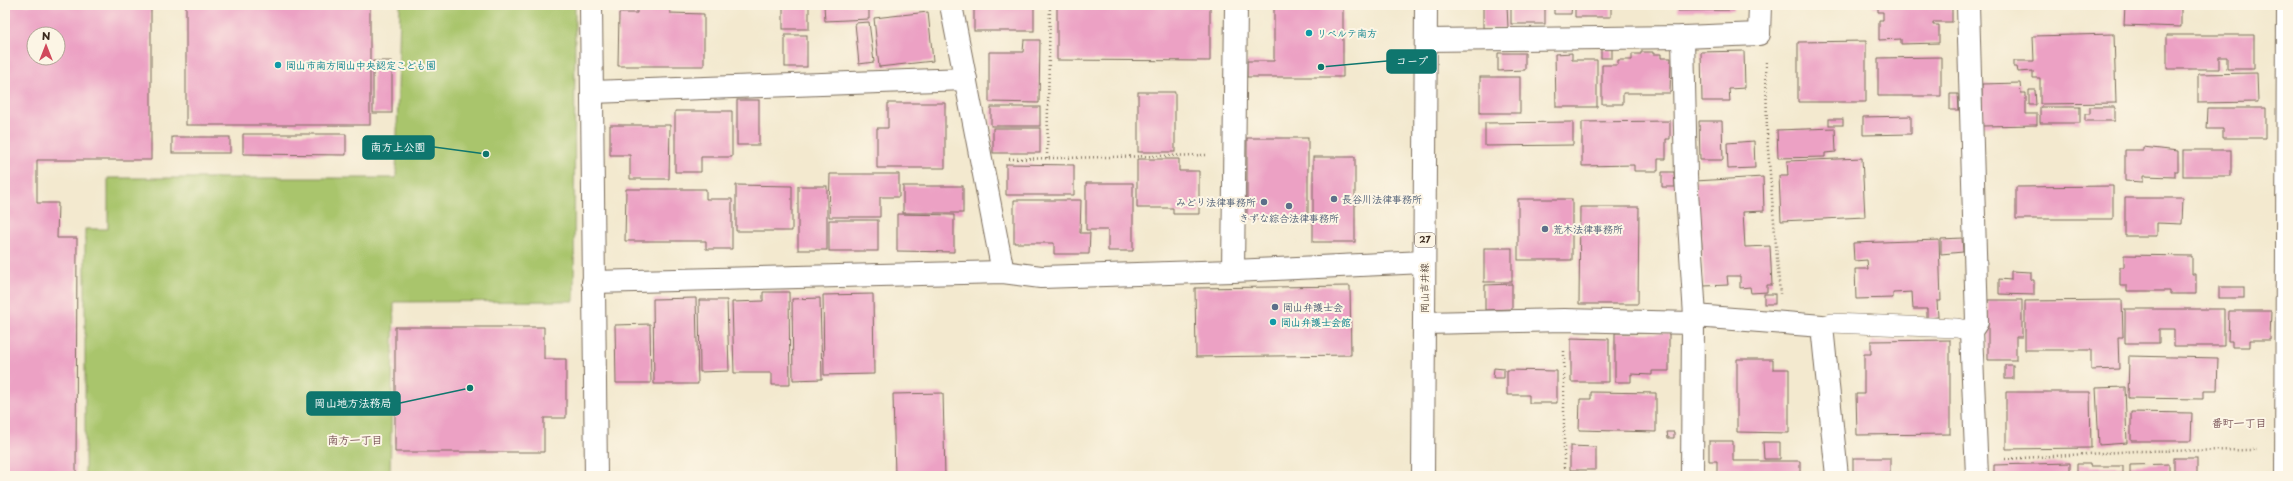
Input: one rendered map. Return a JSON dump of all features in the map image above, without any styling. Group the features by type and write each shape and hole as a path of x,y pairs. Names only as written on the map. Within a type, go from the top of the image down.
{"street":[{"path":"591,5 596,476"},
{"path":"951,5 1003,272"},
{"path":"1233,271 1236,5"},
{"name":"岡山吉井線","path":"1423,476 1426,5"},
{"path":"1426,40 1683,38 1759,34 1760,5"},
{"path":"1968,5 1977,322 1971,331 1976,468"},
{"path":"2286,476 2288,5"},
{"path":"1683,38 1686,176 1694,319 1692,476"},
{"path":"592,92 966,79"},
{"path":"593,282 1003,272 1041,277 1233,271 1358,263 1424,262"},
{"path":"1424,323 1694,319 1822,326 1836,476"}],"lane":[{"path":"1822,326 1831,323 1957,328 1971,331"}],"path":[{"path":"1047,158 1050,5"},
{"path":"1759,34 1766,40 1767,136 1781,323"},
{"path":"981,159 1234,154"},
{"path":"1564,320 1564,476"},
{"path":"1976,468 2136,451 2286,450"}],"green space":[{"path":"400,5 575,5 574,301 394,302 390,476 85,476 85,229 108,229 108,178 396,178"}],"building":[{"path":"5,5 151,5 151,160 37,160 37,203 58,203 57,238 77,238 76,476 5,476"},
{"name":"岡山市南方岡山中央認定こども園","path":"186,5 370,5 370,125 186,125"},
{"path":"637,5 670,5 670,13 704,14 704,66 618,66 619,13 637,13"},
{"path":"783,5 809,5 809,29 783,29"},
{"path":"824,5 869,5 869,19 825,21"},
{"path":"974,5 1034,5 1034,31 974,31"},
{"path":"1057,5 1210,5 1210,61 1057,60"},
{"name":"リベルテ南方","path":"1274,5 1343,5 1343,77 1247,77 1247,61 1274,61"},
{"path":"1483,5 1507,5 1508,28 1483,28"},
{"path":"1511,5 1545,5 1545,24 1511,24"},
{"path":"1554,5 1572,5 1571,14 1554,14"},
{"path":"1575,5 1616,5 1616,7 1611,7 1611,17 1575,17"},
{"path":"1617,5 1675,5 1675,6 1617,7"},
{"path":"1678,5 1734,5 1734,10 1678,11"},
{"path":"1873,5 1952,5 1952,22 1933,22 1933,25 1939,25 1939,43 1901,44 1901,39 1879,40 1879,20 1883,20 1883,12 1878,12 1878,7 1873,7"},
{"path":"2125,5 2181,5 2181,27 2124,25"},
{"path":"928,12 933,61 879,67 874,18"},
{"path":"869,22 874,62 859,64 855,23"},
{"path":"2114,34 2116,103 2040,104 2040,78 2033,78 2033,71 2018,72 2017,67 2014,67 2014,61 2034,61 2033,36"},
{"path":"785,35 807,35 807,67 785,67"},
{"path":"2167,35 2254,35 2254,69 2227,69 2227,57 2219,57 2219,69 2167,69"},
{"path":"1024,40 1040,40 1039,103 989,102 989,52 1023,52"},
{"path":"1866,41 1866,102 1798,102 1798,42"},
{"path":"1601,49 1612,49 1612,58 1601,58"},
{"path":"1744,51 1745,88 1729,89 1730,101 1702,101 1701,52"},
{"path":"1641,52 1653,52 1653,54 1661,54 1661,58 1671,58 1670,93 1623,93 1623,104 1602,104 1602,65 1618,65 1618,60 1632,60 1632,54 1641,54"},
{"path":"1498,53 1525,53 1525,70 1498,71"},
{"path":"1572,53 1572,60 1597,60 1597,107 1556,107 1555,54"},
{"path":"1941,57 1941,96 1878,96 1878,58"},
{"path":"373,61 392,61 392,113 373,113"},
{"path":"2257,73 2258,102 2198,103 2198,74"},
{"path":"1480,77 1520,77 1520,113 1480,113"},
{"path":"2020,83 2021,93 2026,93 2026,114 2037,114 2037,125 1982,126 1982,84"},
{"path":"2029,90 2035,90 2036,105 2029,105"},
{"path":"1138,92 1175,92 1175,152 1138,152"},
{"path":"1950,94 1958,94 1959,110 1950,110"},
{"path":"737,100 759,100 759,145 737,145"},
{"path":"888,103 945,103 945,168 877,168 877,128 888,128"},
{"path":"991,107 1040,107 1040,126 991,126"},
{"path":"2040,107 2080,107 2080,123 2040,123"},
{"path":"2090,107 2115,107 2115,121 2085,121 2085,114 2090,114"},
{"path":"2208,108 2266,108 2266,138 2223,138 2223,129 2207,129"},
{"path":"675,111 732,111 732,157 701,157 701,172 675,172"},
{"path":"1911,116 1911,134 1863,135 1863,117"},
{"path":"1829,119 1843,119 1843,125 1829,125"},
{"path":"1670,121 1670,139 1666,139 1666,159 1658,159 1658,171 1634,171 1634,165 1582,166 1582,122"},
{"path":"1699,121 1722,121 1723,160 1700,160"},
{"path":"1573,122 1573,145 1485,146 1485,123"},
{"path":"610,125 670,125 669,179 630,179 630,155 610,155"},
{"path":"993,128 1040,128 1040,153 993,153"},
{"path":"1835,128 1836,152 1825,153 1825,157 1778,158 1777,130"},
{"path":"243,134 346,134 346,155 243,154"},
{"path":"172,137 230,137 230,153 172,153"},
{"path":"1247,138 1308,138 1308,219 1247,219"},
{"path":"1754,141 1755,168 1728,169 1727,143"},
{"path":"2143,147 2178,151 2178,171 2175,171 2175,177 2143,176 2143,182 2125,181 2125,150 2143,150"},
{"path":"2183,150 2231,150 2231,176 2183,176"},
{"name":"長谷川法律事務所","path":"1313,157 1355,157 1355,242 1313,242"},
{"path":"1862,158 1865,217 1781,221 1779,176 1788,176 1787,161"},
{"path":"1137,159 1179,159 1179,171 1199,171 1199,214 1173,214 1173,208 1137,208"},
{"path":"1006,164 1074,165 1074,195 1006,195"},
{"path":"1662,172 1674,172 1675,187 1662,187"},
{"path":"830,174 899,174 899,197 880,197 880,217 829,217"},
{"path":"1763,177 1764,211 1743,212 1745,247 1770,246 1772,285 1767,285 1767,292 1751,293 1750,287 1740,288 1740,276 1727,276 1728,285 1704,286 1701,229 1697,230 1695,181"},
{"path":"1086,183 1133,183 1133,251 1108,251 1108,230 1086,230"},
{"path":"736,185 792,186 792,231 736,231"},
{"path":"798,186 827,186 827,250 798,250"},
{"path":"903,186 963,186 963,213 903,213"},
{"path":"2113,186 2113,219 2016,219 2016,187"},
{"path":"626,189 706,189 706,199 732,199 732,249 706,249 706,241 625,241"},
{"path":"2125,198 2183,198 2182,224 2157,223 2157,236 2125,236"},
{"name":"荒木法律事務所","path":"1518,199 1572,199 1572,260 1518,260"},
{"path":"1014,200 1081,200 1080,233 1090,233 1089,254 1054,254 1054,243 1014,243"},
{"path":"1580,207 1639,207 1638,304 1579,304"},
{"path":"897,214 954,215 954,252 897,251"},
{"path":"829,220 878,220 878,251 829,251"},
{"path":"1962,238 1963,252 1941,254 1941,239"},
{"path":"1939,240 1941,301 1937,301 1938,317 1927,318 1927,309 1913,309 1912,292 1893,293 1893,298 1856,299 1855,269 1868,269 1867,260 1854,261 1853,243"},
{"path":"1484,248 1512,248 1512,282 1484,282"},
{"path":"2124,255 2192,256 2192,274 2196,274 2196,294 2170,294 2170,291 2127,291 2127,286 2120,286 2120,267 2124,267"},
{"path":"2011,271 2031,272 2031,280 2034,280 2034,295 1999,294 1999,279 2011,280"},
{"path":"1512,284 1512,309 1485,310 1485,285"},
{"name":"岡山弁護士会館","path":"1350,286 1351,355 1196,357 1195,288"},
{"path":"2219,287 2244,287 2244,298 2219,298"},
{"path":"763,292 789,292 790,385 772,385 772,373 734,373 732,302 763,301"},
{"path":"873,294 874,374 824,375 823,295"},
{"path":"1764,294 1775,294 1775,304 1764,304"},
{"path":"696,298 698,384 654,384 653,299"},
{"path":"820,298 822,379 793,380 792,299"},
{"path":"699,300 727,300 729,371 700,372"},
{"path":"1988,300 2022,300 2022,337 2016,337 2016,360 1988,360"},
{"path":"2122,300 2123,337 2118,337 2119,369 2091,370 2091,350 2025,350 2025,301"},
{"path":"2125,309 2224,309 2224,346 2174,346 2174,329 2159,329 2159,343 2125,343"},
{"path":"2229,311 2271,311 2270,340 2250,340 2250,347 2232,347 2232,341 2228,341"},
{"path":"650,324 651,383 616,383 615,325"},
{"path":"395,327 544,327 544,359 566,359 566,418 544,418 544,452 395,452"},
{"path":"1615,333 1669,333 1669,371 1652,371 1652,375 1631,374 1631,382 1615,382"},
{"path":"1571,338 1609,339 1609,382 1571,382"},
{"path":"1950,340 1950,434 1857,435 1856,394 1864,394 1864,354 1871,354 1871,341"},
{"path":"2129,356 2218,358 2217,391 2203,391 2203,399 2128,398"},
{"path":"1737,359 1773,359 1773,369 1789,369 1789,433 1737,432"},
{"path":"2005,365 2013,365 2013,379 2005,379"},
{"path":"1494,368 1504,369 1504,378 1493,378"},
{"path":"1507,370 1557,371 1557,403 1529,403 1529,395 1507,395"},
{"path":"2125,387 2127,443 2099,445 2096,388"},
{"path":"1591,392 1656,393 1656,432 1579,430 1580,399 1591,399"},
{"path":"2006,392 2090,392 2091,448 2006,449"},
{"path":"943,393 945,476 895,476 893,394"},
{"path":"2131,412 2192,413 2191,441 2131,441"},
{"path":"1667,432 1674,432 1674,438 1668,438"},
{"path":"1709,441 1733,441 1733,461 1800,461 1800,476 1717,476 1717,461 1709,461"},
{"path":"1763,442 1780,442 1780,459 1764,459"},
{"path":"1570,446 1596,447 1596,470 1570,470"},
{"path":"1853,458 1890,458 1890,476 1853,476"},
{"path":"2174,458 2197,458 2197,476 2174,476"},
{"path":"2070,463 2070,476 1994,476 1994,465"},
{"path":"2077,464 2090,464 2090,466 2123,466 2123,476 2077,476"},
{"path":"2169,464 2169,476 2130,476 2130,465"}],"place":[{"name":"リベルテ南方","path":"1309,33"},
{"name":"岡山市南方岡山中央認定こども園","path":"278,65"},
{"name":"コープ","path":"1321,67"},
{"name":"南方上公園","path":"486,154"},
{"name":"長谷川法律事務所","path":"1334,199"},
{"name":"みどり法律事務所","path":"1264,202"},
{"name":"きずな綜合法律事務所","path":"1289,206"},
{"name":"荒木法律事務所","path":"1545,229"},
{"name":"岡山弁護士会","path":"1275,307"},
{"name":"岡山弁護士会館","path":"1273,322"},
{"name":"岡山地方法務局","path":"470,388"}],"district":[{"name":"番町一丁目","path":"2239,423"},
{"name":"南方一丁目","path":"355,440"}]}
